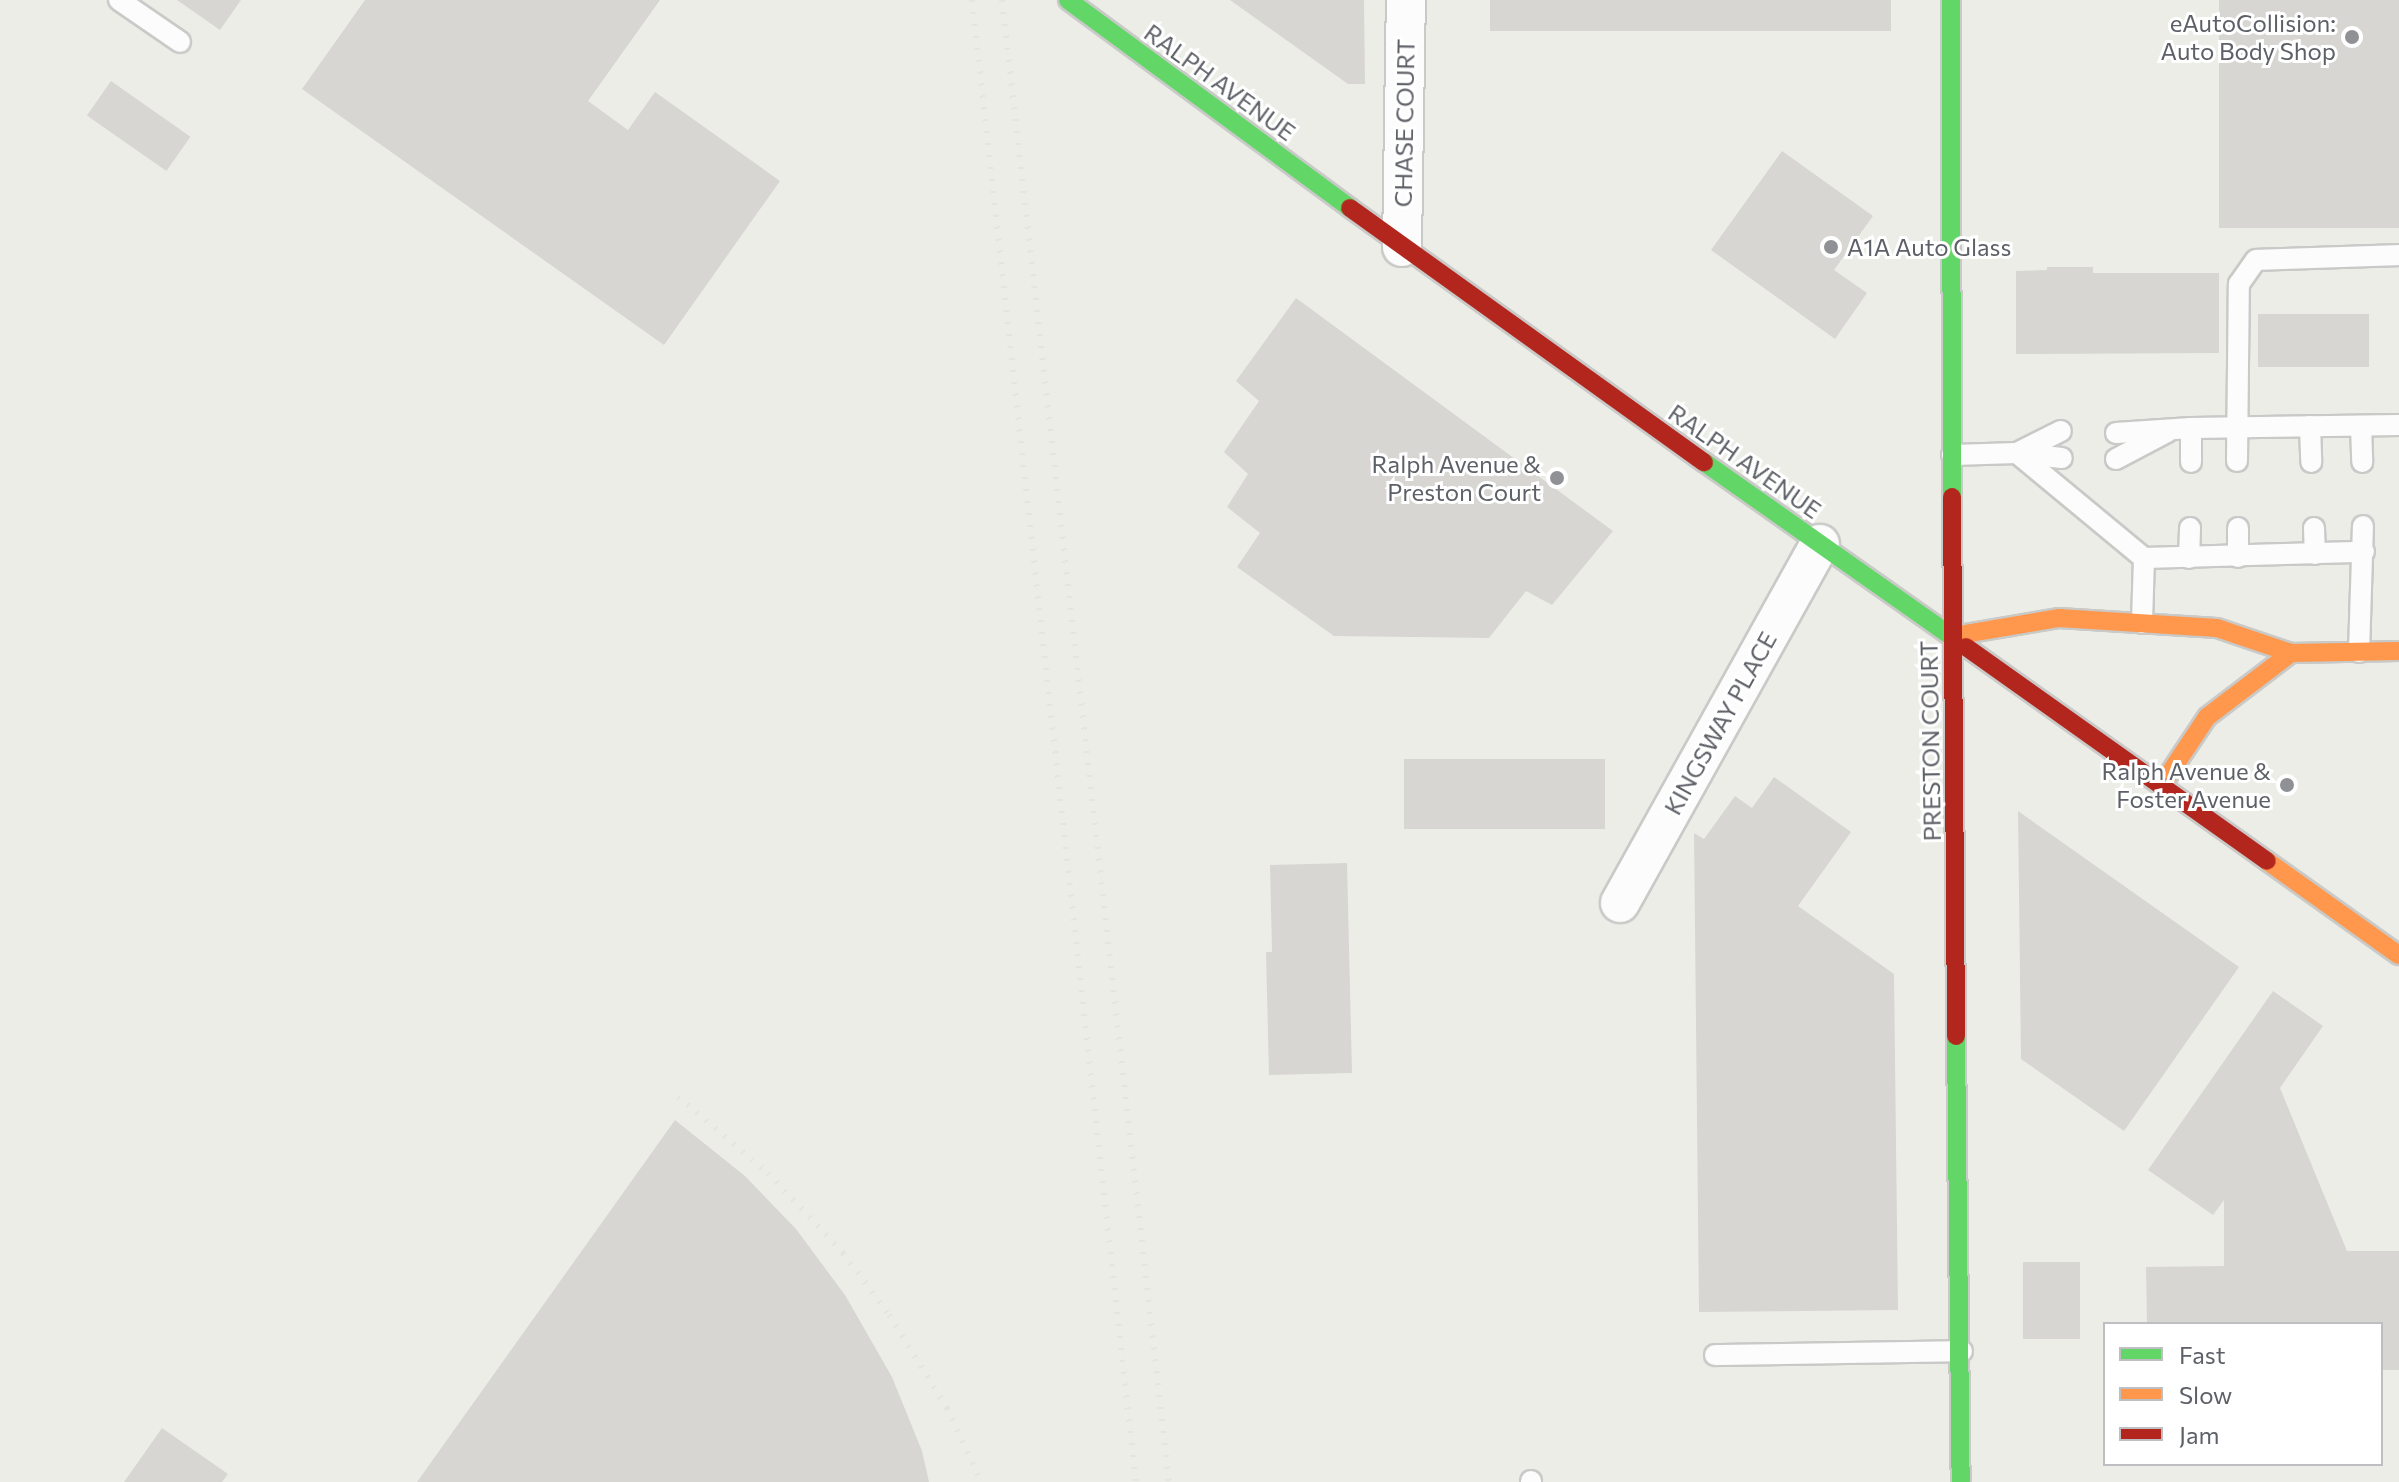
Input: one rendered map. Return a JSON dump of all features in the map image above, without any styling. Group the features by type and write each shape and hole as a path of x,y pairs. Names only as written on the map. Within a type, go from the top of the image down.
{"street":[{"name":"RALPH AVENUE","path":"1068,0 1402,247 2399,955"},
{"name":"CHASE COURT","path":"1402,247 1406,0"},
{"name":"PRESTON COURT","path":"1951,0 1961,1482"},
{"name":"KINGSWAY PLACE","path":"1620,903 1820,544"},
{"path":"1953,636 2059,618 2217,628 2291,653 2399,651"},
{"path":"2161,786 2207,717 2291,653"}],"lane":[{"path":"119,0 180,42"},
{"path":"2237,461 2239,284 2256,260 2399,255"},
{"path":"2116,433 2182,428 2399,425"},
{"path":"2310,426 2311,462"},
{"path":"2361,426 2362,462"},
{"path":"2116,459 2182,428"},
{"path":"2182,428 2191,462"},
{"path":"2017,453 2061,431"},
{"path":"1952,455 2017,453 2062,458"},
{"path":"2017,453 2144,558 2364,552"},
{"path":"2359,652 2363,526"},
{"path":"2189,558 2190,528"},
{"path":"2238,528 2238,557"},
{"path":"2314,528 2315,554"},
{"path":"2142,623 2144,558"},
{"path":"1715,1355 1962,1351"}],"building":[{"path":"177,0 241,0 220,30"},
{"path":"365,0 660,0 588,101 628,130 655,92 780,181 664,345 302,89"},
{"path":"1230,0 1364,0 1365,84 1348,84"},
{"path":"1490,0 1891,0 1891,31 1490,31"},
{"path":"2219,0 2399,0 2399,228 2219,228"},
{"path":"111,81 190,137 166,171 87,115"},
{"path":"1782,151 1873,216 1834,270 1867,293 1835,339 1711,250"},
{"path":"2047,267 2093,267 2093,273 2219,273 2219,353 2016,354 2016,271 2047,270"},
{"path":"1296,298 1613,531 1552,605 1526,591 1489,638 1334,636 1237,567 1260,533 1227,507 1248,474 1224,452 1259,401 1236,381"},
{"path":"2258,314 2369,314 2369,367 2258,367"},
{"path":"1404,759 1605,759 1605,829 1404,829"},
{"path":"1774,777 1851,832 1798,906 1894,974 1898,1310 1699,1312 1694,833 1704,839 1735,796 1752,808"},
{"path":"2018,811 2239,967 2124,1131 2021,1059"},
{"path":"1347,863 1352,1073 1269,1075 1266,952 1272,952 1270,865"},
{"path":"2273,991 2323,1026 2280,1088 2347,1251 2399,1251 2399,1370 2383,1370 2383,1322 2147,1322 2146,1267 2224,1266 2224,1200 2213,1215 2148,1170"},
{"path":"675,1120 745,1176 796,1229 845,1295 892,1377 922,1451 929,1482 417,1482"},
{"path":"2023,1262 2080,1262 2080,1339 2023,1339"},
{"path":"162,1428 228,1474 222,1482 124,1482"}],"railway":[{"path":"972,0 1136,1482"},
{"path":"1002,0 1169,1482"},
{"path":"678,1097 768,1173 843,1253 889,1315 947,1408 981,1482"}],"traffic: fast":[{"path":"1068,0 1350,208"},
{"path":"1951,0 1952,497"},
{"path":"1704,462 1966,647"},
{"path":"1956,1036 1961,1482"}],"traffic: slow":[{"path":"1953,636 2059,618 2217,628 2291,653 2399,651"},
{"path":"2161,786 2207,717 2291,653"},
{"path":"2267,861 2399,955"}],"traffic: jam":[{"path":"1350,208 1704,462"},
{"path":"1952,497 1956,1036"},
{"path":"1966,647 2267,861"}],"place":[{"name":"eAutoCollision: Auto Body Shop","path":"2352,37"},
{"name":"A1A Auto Glass","path":"1831,247"},
{"name":"Ralph Avenue & Preston Court","path":"1557,478"},
{"name":"Ralph Avenue & Foster Avenue","path":"2287,785"}]}
